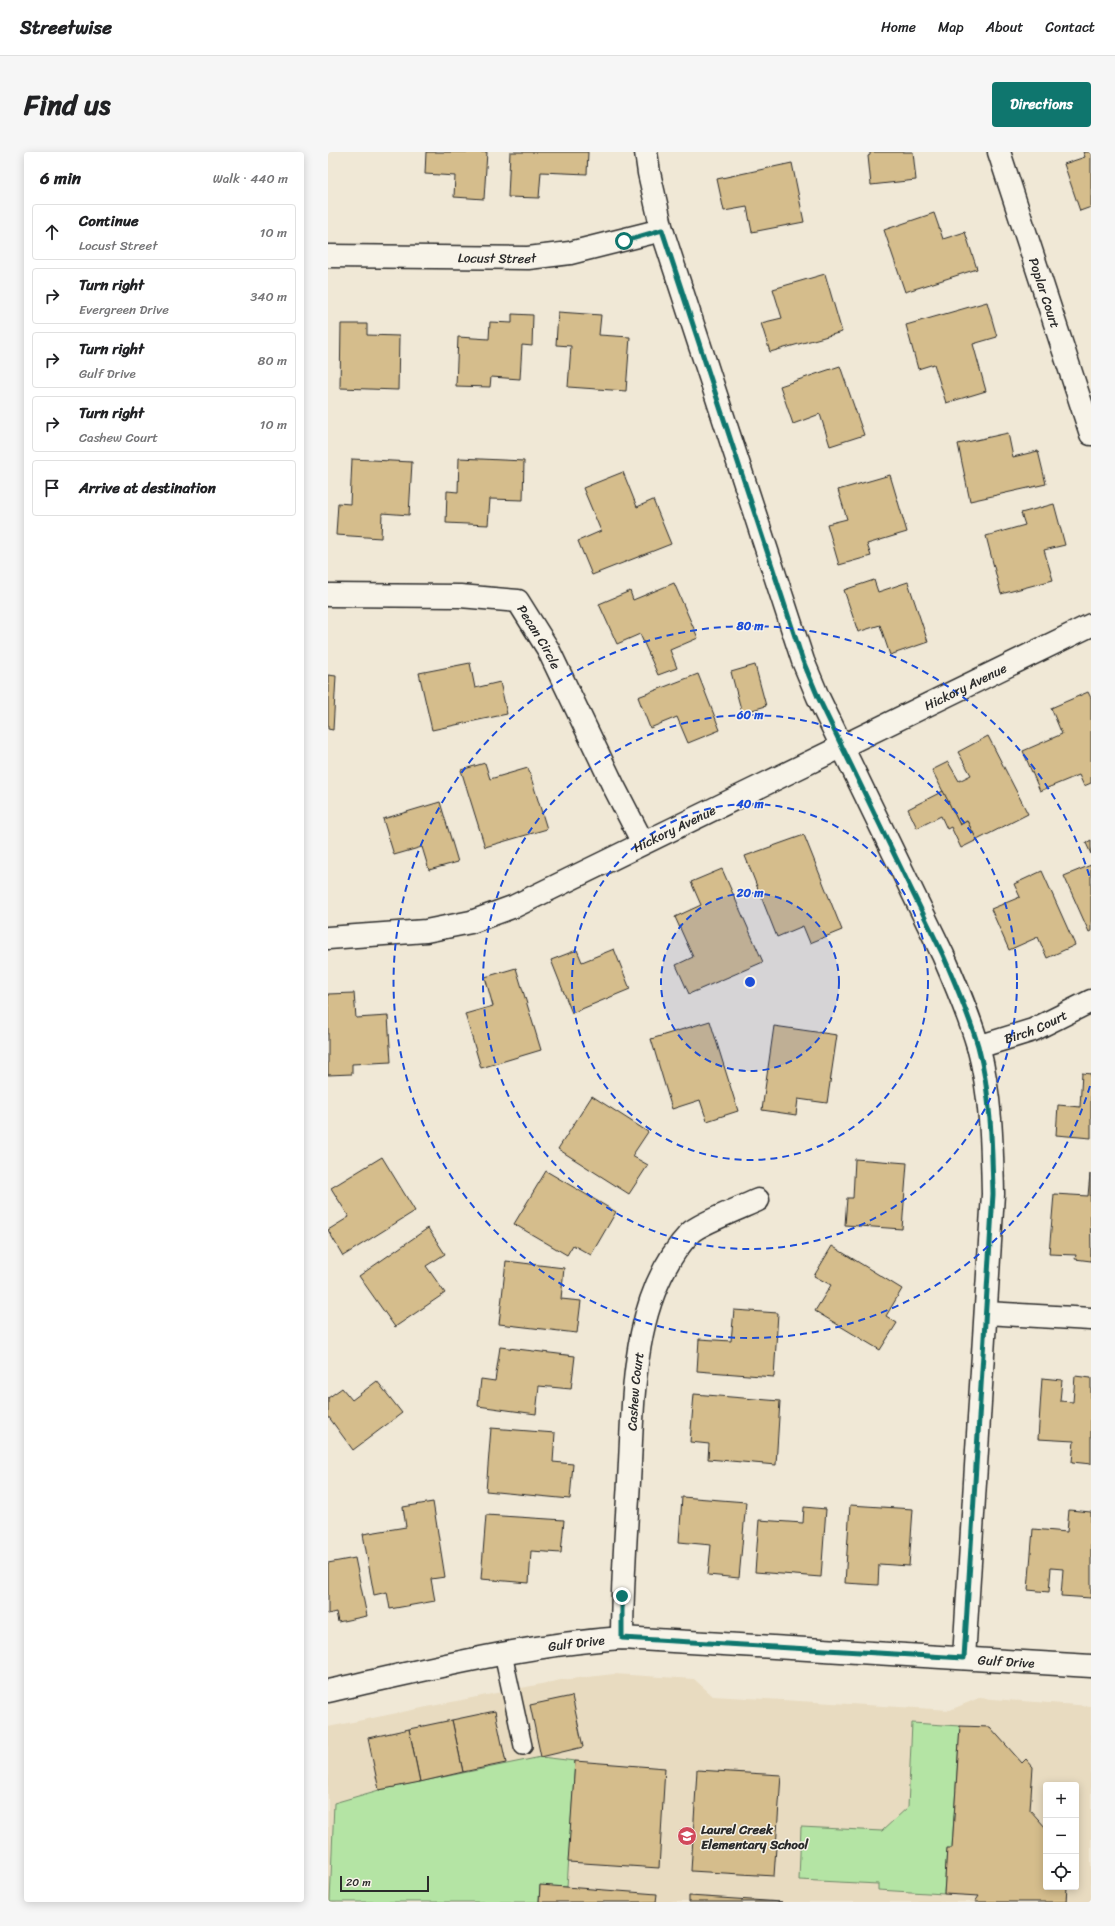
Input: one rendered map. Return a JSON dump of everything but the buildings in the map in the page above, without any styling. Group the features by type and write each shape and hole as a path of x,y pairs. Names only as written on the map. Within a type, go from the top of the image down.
{"street":[{"path":"646,152 649,173 662,230 803,661 841,746 943,955 962,999 978,1047 987,1093 992,1141 993,1194 964,1658"},
{"name":"Poplar Court","path":"999,152 1091,434"},
{"name":"Locust Street","path":"328,256 528,258 570,253 662,230"},
{"name":"Pecan Circle","path":"328,595 460,596 518,601 548,650 643,843"},
{"name":"Hickory Avenue","path":"328,938 426,931 471,922 515,906 1091,625"},
{"name":"Birch Court","path":"978,1047 1033,1030 1091,1001"},
{"name":"Cashew Court","path":"622,1638 622,1596 637,1360 651,1301 667,1264 691,1231 758,1200"},
{"path":"986,1314 1091,1319"},
{"name":"Gulf Drive","path":"328,1690 503,1654 584,1640 622,1638 1091,1666"}],"lane":[{"path":"503,1654 524,1746"}],"shaded area":[{"name":"Laurel Creek Elementary School","path":"614,1674 694,1679 713,1696 950,1710 979,1698 1091,1706 1091,1902 328,1902 328,1727 561,1680"}],"green space":[{"path":"912,1723 960,1726 952,1848 947,1849 944,1894 878,1890 878,1884 799,1880 801,1827 882,1831 908,1807"},
{"path":"541,1757 575,1761 567,1887 540,1886 539,1902 330,1902 334,1803 379,1790"}],"place":[{"name":"Laurel Creek Elementary School","path":"687,1836"}],"route":[{"path":"622,1596 622,1638 964,1658 993,1194 992,1141 987,1093 978,1047 962,999 943,955 818,697 803,661 662,230 624,241"}]}
